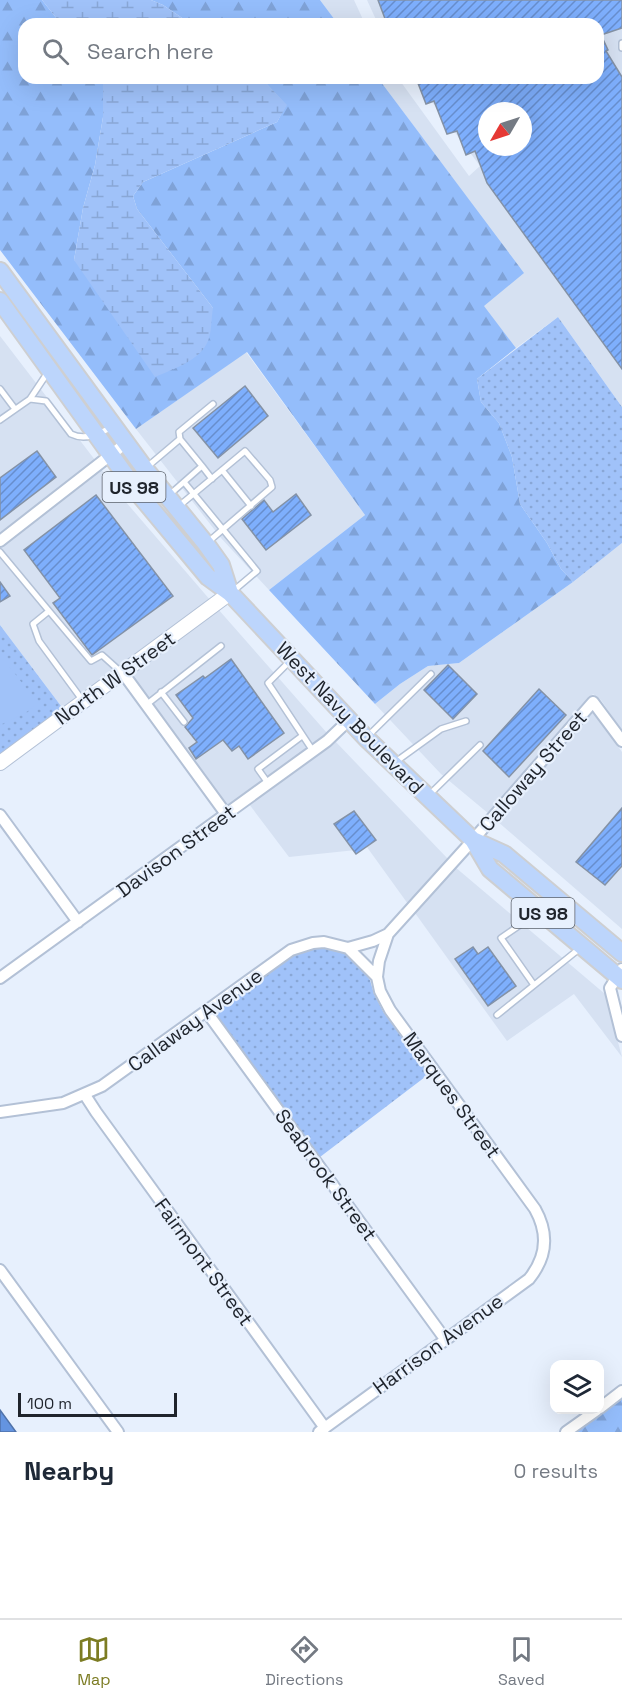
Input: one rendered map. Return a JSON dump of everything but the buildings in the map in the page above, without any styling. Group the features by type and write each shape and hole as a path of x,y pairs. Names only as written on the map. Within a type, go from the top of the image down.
{"main road":[{"name":"West Navy Boulevard","path":"0,271 145,469 206,544 221,565 230,593"},
{"name":"West Navy Boulevard","path":"0,301 139,494 208,577 230,593 366,738 473,840 490,869 620,974"},
{"name":"North W Street","path":"0,763 230,593"},
{"name":"West Navy Boulevard","path":"473,840 504,854 622,953"}],"street":[{"path":"0,541 126,443"},
{"path":"123,673 226,814"},
{"name":"Calloway Street","path":"473,840 593,702 622,741"},
{"name":"Davison Street","path":"0,978 314,751 349,720"},
{"path":"0,815 78,922"},
{"name":"Callaway Avenue","path":"0,1112 49,1107 85,1095 114,1078 291,950 312,943 324,942 348,948 388,934 473,840"},
{"name":"Callaway Avenue","path":"377,977 379,961 388,934"},
{"name":"Marques Street","path":"348,948 377,977 380,991 390,1010 535,1209 544,1230 544,1248"},
{"path":"620,974 612,983 610,994 622,1036"},
{"name":"Seabrook Street","path":"206,1011 445,1339"},
{"name":"Fairmont Street","path":"85,1095 322,1430"},
{"name":"Harrison Avenue","path":"322,1430 529,1279 541,1260 544,1248"},
{"path":"0,1270 117,1432"},
{"path":"604,1404 622,1391"},
{"path":"566,1432 591,1414"}],"lane":[{"path":"622,43 622,48"},
{"path":"0,420 30,399 49,371"},
{"path":"0,389 15,409"},
{"path":"30,399 46,400 71,434 76,436 96,435 114,427"},
{"path":"212,478 180,439 179,432 213,404"},
{"path":"145,469 180,439"},
{"path":"172,503 194,494 245,451 270,480 272,487 206,544"},
{"path":"172,503 184,482 202,466"},
{"path":"222,470 251,506"},
{"path":"184,482 257,571 230,593"},
{"path":"0,552 91,661 102,655 123,673"},
{"path":"49,611 33,624 39,641 84,702"},
{"path":"146,705 221,645"},
{"path":"292,660 268,683 314,751"},
{"path":"366,738 431,674"},
{"path":"161,692 184,722"},
{"path":"392,764 441,729 466,721"},
{"path":"268,783 258,769 302,736"},
{"path":"427,797 480,745"},
{"path":"534,985 501,938 541,911"},
{"path":"497,1015 583,946"}],"shaded area":[{"path":"320,0 354,0 362,18 334,18"},
{"path":"367,0 622,0 622,407 558,317 516,348 483,306 523,273 382,84 402,84 469,176 480,166 418,84 604,84 604,18 375,18"},
{"path":"0,336 95,460 0,534"},
{"path":"246,352 365,515 269,590 221,538 136,429"},
{"path":"101,469 125,501 211,601 64,710 0,625 0,547"},
{"path":"622,543 622,731 601,700 593,694 489,814 441,774 375,704 428,666 459,663 573,582"},
{"path":"218,609 327,733 228,806 131,674"},
{"path":"592,711 622,752 622,929 497,821"},
{"path":"335,741 448,859 408,904 364,843 356,850 289,857 249,804"},
{"path":"455,867 605,994 622,1057 574,994 507,1041 415,913"},
{"path":"0,1410 16,1432 0,1432"}],"green space":[{"path":"0,0 42,0 56,18 18,18 18,84 103,84 103,117 74,260 213,308 137,209 133,196 143,182 277,122 286,105 267,84 382,84 524,273 484,306 516,348 477,379 481,402 499,423 512,457 520,504 547,543 561,569 573,582 459,663 428,666 375,704 269,590 365,515 247,352 136,429 0,250"},
{"path":"42,0 151,0 182,18 56,18"},
{"path":"151,0 320,0 334,18 182,18"},
{"path":"103,84 267,84 287,105 277,122 143,182 133,196 137,209 213,308 208,341 199,354 185,364 155,377 74,260 103,117"},
{"path":"558,317 622,407 622,543 573,582 561,569 547,543 520,504 512,457 499,423 481,402 477,379"},
{"path":"0,625 64,710 0,756"},
{"path":"0,654 38,704 0,725"},
{"path":"313,948 345,953 363,970 370,980 384,1013 429,1074 320,1157 214,1012 294,954"},
{"path":"622,1399 622,1432 575,1432 604,1414 604,1412"}]}
